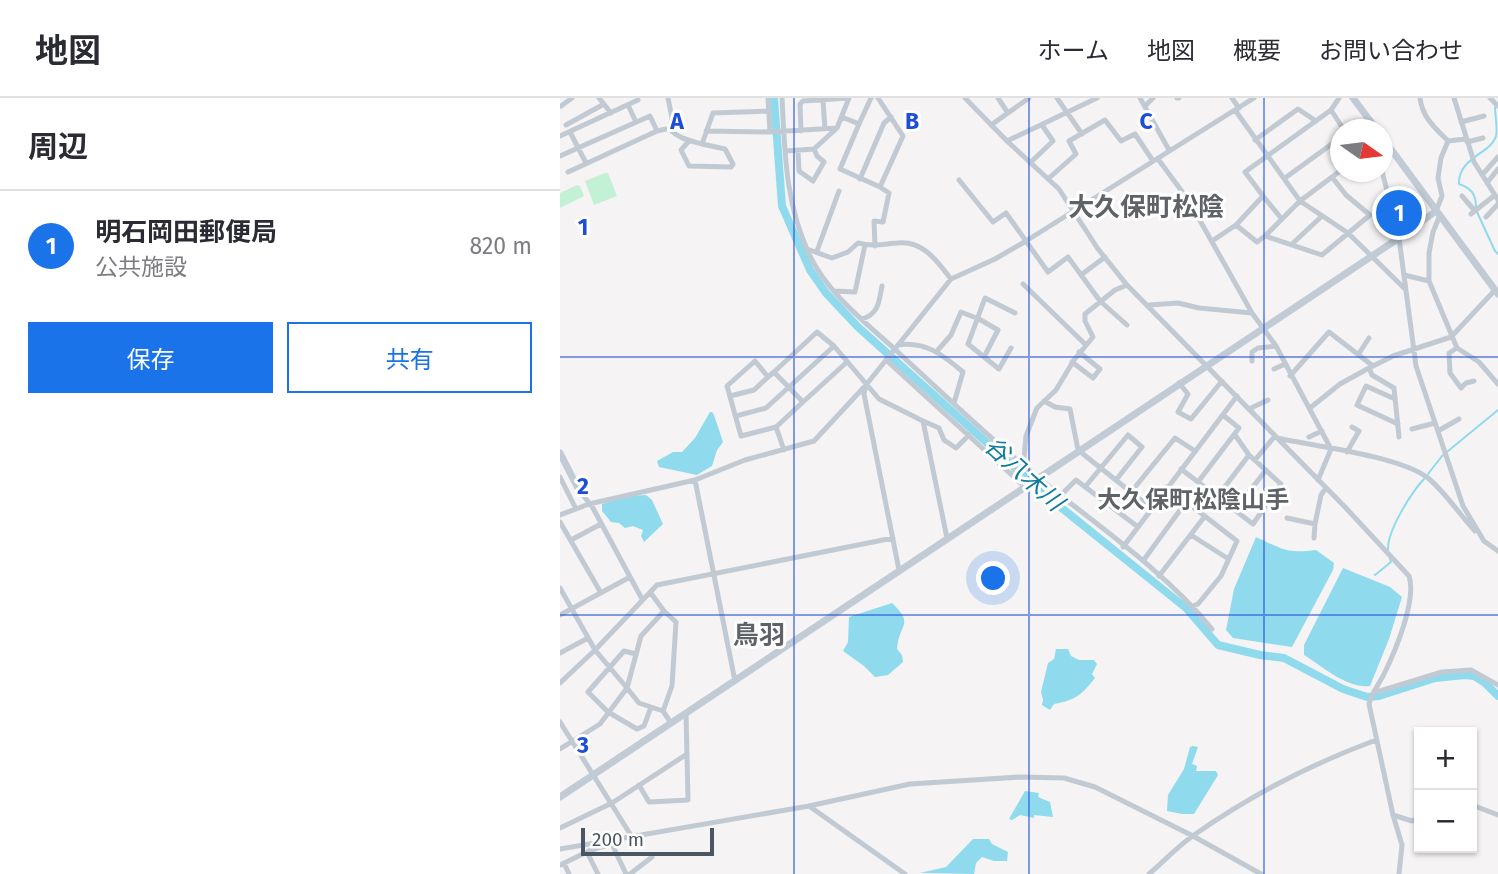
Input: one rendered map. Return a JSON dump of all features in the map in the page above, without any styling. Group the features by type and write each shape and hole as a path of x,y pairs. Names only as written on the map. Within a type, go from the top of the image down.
{"street":[{"path":"561,106 572,98"},
{"path":"599,98 611,113"},
{"path":"668,98 672,118 670,129 673,133 689,141 725,149 733,164 731,167 689,166 681,150 689,141"},
{"path":"768,98 770,132"},
{"path":"782,98 789,196 807,249 834,291 862,320 896,347 1037,478 1143,561 1193,606 1212,629"},
{"path":"786,151 814,149 837,128 849,98 803,101 800,104 801,131"},
{"path":"871,98 840,169 889,193 883,222 874,221 875,246"},
{"path":"878,98 903,136 880,187"},
{"path":"965,98 1059,189 1127,285 1326,488 1410,580 1410,595 1401,630 1370,704 1393,816 1402,845 1399,874"},
{"path":"998,98 1008,113"},
{"path":"991,125 1028,98"},
{"path":"1056,98 1082,134"},
{"path":"1007,141 1097,98"},
{"path":"1140,98 1169,150"},
{"path":"1145,106 1153,98"},
{"path":"1231,98 1255,140 1300,201 1348,233 1405,289"},
{"path":"561,514 590,504 695,480 745,460 814,442 866,385 951,279 1026,242 1254,98"},
{"path":"1281,218 1245,172 1331,110 1339,98"},
{"path":"1353,98 1368,119"},
{"path":"1420,98 1424,113 1432,126 1448,141 1483,138"},
{"path":"1454,98 1474,162 1497,200"},
{"path":"1490,98 1498,106"},
{"path":"823,100 825,129"},
{"path":"560,136 634,101 636,122"},
{"path":"566,125 604,104"},
{"path":"1255,140 1298,109 1316,121"},
{"path":"1331,110 1337,119"},
{"path":"702,144 713,113 769,111"},
{"path":"560,156 650,116 657,131"},
{"path":"1461,122 1483,116"},
{"path":"842,117 859,124"},
{"path":"860,179 884,123 891,117"},
{"path":"1048,179 1076,154 1069,141 1105,120 1121,141 1135,134 1189,201 1252,313 1276,346 1290,376 1310,408 1331,449 1318,480"},
{"path":"1030,163 1053,141 1042,125"},
{"path":"706,131 770,132 837,128"},
{"path":"568,172 657,131 666,130"},
{"path":"570,132 586,163"},
{"path":"1448,141 1441,158 1438,178 1442,196 1429,253 1429,281 1457,348 1479,362 1498,384"},
{"path":"1285,178 1330,145"},
{"path":"798,150 799,171 813,181 824,162 814,149"},
{"path":"1310,408 1357,374 1413,349 1451,337 1497,292 1393,153"},
{"path":"1482,175 1498,157"},
{"path":"1487,183 1498,169"},
{"path":"1236,225 1257,242 1300,201 1330,178"},
{"path":"959,180 993,222 1006,213 1048,272 1068,257 1100,301 1127,325"},
{"path":"1265,236 1322,255 1370,215 1346,195 1336,182"},
{"path":"1385,182 1398,238 1413,349 1463,506 1484,541"},
{"path":"817,251 839,191"},
{"path":"1212,242 1236,225 1263,196"},
{"path":"1462,196 1473,212 1497,200"},
{"path":"1486,217 1497,200"},
{"path":"560,797 1371,255 1438,213"},
{"path":"1292,244 1322,216"},
{"path":"807,249 832,258 848,252 858,243 875,246 902,242 922,247 931,253 951,279"},
{"path":"834,291 855,292 865,245"},
{"path":"1081,275 1105,257"},
{"path":"1404,275 1429,281"},
{"path":"1023,284 1086,345"},
{"path":"1012,474 1024,458 1026,436 1037,408 1056,390 1072,362 1093,337 1085,321 1085,314 1100,301 1127,285"},
{"path":"862,320 871,317 879,305 883,286"},
{"path":"1012,348 999,369 968,344 985,298 1015,313"},
{"path":"1149,305 1178,303 1199,308 1252,313"},
{"path":"939,350 951,335 961,312 979,318 998,330 984,357"},
{"path":"730,396 754,390 817,332 834,346 878,399 939,428 944,440 956,448 969,435"},
{"path":"1290,376 1329,332 1371,367 1372,375 1394,388 1399,437"},
{"path":"1358,355 1368,338"},
{"path":"896,347 904,344 939,350 963,372 954,403"},
{"path":"736,416 766,408 834,346"},
{"path":"1252,361 1252,352 1258,348 1276,346"},
{"path":"1457,348 1449,353 1450,373 1461,388 1474,381"},
{"path":"1072,362 1093,378 1100,369 1079,352"},
{"path":"886,360 1025,487"},
{"path":"768,377 755,361 727,386 741,436 776,427 847,362"},
{"path":"1273,369 1285,364"},
{"path":"774,372 803,402"},
{"path":"1357,374 1366,386 1395,399"},
{"path":"1179,383 1188,394 1178,412 1191,419 1222,382"},
{"path":"866,385 864,394 899,570"},
{"path":"1366,386 1357,405 1398,424"},
{"path":"1123,547 1237,396"},
{"path":"1249,409 1268,400"},
{"path":"1044,401 1055,407 1070,409 1078,450 1151,508"},
{"path":"1198,482 1239,428 1223,415"},
{"path":"939,428 948,417"},
{"path":"1437,431 1459,419"},
{"path":"923,421 947,538"},
{"path":"1412,429 1435,423"},
{"path":"776,427 784,450"},
{"path":"1348,452 1359,430 1352,427"},
{"path":"1309,437 1322,431"},
{"path":"1085,487 1128,435 1142,447 1116,480"},
{"path":"1181,470 1253,524 1281,484 1249,455 1235,435"},
{"path":"1276,437 1376,458 1424,476 1484,541 1498,551"},
{"path":"1255,460 1276,437"},
{"path":"1131,492 1175,438 1195,451"},
{"path":"560,453 642,599"},
{"path":"1217,497 1249,455"},
{"path":"1235,510 1266,470"},
{"path":"560,478 576,509"},
{"path":"695,480 734,681"},
{"path":"1060,496 1076,480 1138,527"},
{"path":"1167,487 1237,541 1221,576 1198,604 1193,606"},
{"path":"1314,538 1318,506 1326,488"},
{"path":"1143,561 1186,502"},
{"path":"1159,576 1205,516"},
{"path":"1287,518 1315,524"},
{"path":"560,522 601,593"},
{"path":"571,540 601,524"},
{"path":"1191,535 1227,558"},
{"path":"560,683 657,585 893,538"},
{"path":"560,615 630,577"},
{"path":"560,588 595,650 639,702 663,711 671,723"},
{"path":"650,592 676,622 672,685 663,711"},
{"path":"560,749 600,724 627,688 641,636 664,611"},
{"path":"560,653 588,638"},
{"path":"636,654 624,651 589,692 608,712 637,729 644,726 650,707"},
{"path":"1374,691 1442,672 1471,670 1498,685"},
{"path":"639,785 649,802 688,800 686,713"},
{"path":"560,722 632,837"},
{"path":"1149,874 1193,836 1250,798 1304,769 1376,740"},
{"path":"560,828 612,803 687,754"},
{"path":"560,849 809,806 910,784 1020,777 1064,778 1095,787 1261,874"},
{"path":"809,806 905,874"},
{"path":"1477,807 1498,815"},
{"path":"1393,816 1414,820"},
{"path":"569,874 562,864 611,842"},
{"path":"611,842 628,874 652,857"},
{"path":"587,852 598,874"}],"green space":[{"path":"608,173 617,196 594,205 585,181"},
{"path":"577,185 584,196 560,208 560,193"}],"water":[{"path":"710,412 714,415 723,442 717,450 712,466 697,475 659,467 657,461 673,452 682,452 695,438"},
{"path":"646,495 652,500 663,524 644,542 641,536 643,530 633,526 625,528 619,523 611,522 602,511 602,504 630,496"},
{"path":"1256,537 1285,550 1316,550 1334,563 1333,570 1292,647 1233,638 1226,630 1234,589"},
{"path":"1343,568 1390,587 1402,597 1370,686 1344,680 1304,655 1304,645"},
{"path":"892,603 904,620 897,649 903,662 888,675 875,677 843,651 848,642 849,617"},
{"path":"1056,649 1068,649 1071,656 1079,660 1094,660 1097,664 1092,674 1095,678 1086,689 1073,699 1054,704 1050,710 1042,705 1041,692 1048,663 1054,659"},
{"path":"1190,747 1198,747 1192,764 1197,766 1196,771 1216,771 1218,775 1194,814 1167,811 1168,795 1184,769"},
{"path":"1025,791 1039,793 1038,797 1050,802 1053,817 1034,815 1034,818 1020,815 1009,819"},
{"path":"973,839 989,839 992,844 1008,852 1007,861 982,857 976,863 974,874 920,873 946,867"}],"waterway":[{"name":"谷八木川","path":"774,98 782,206 810,270 826,293 858,327 1043,493 1186,608 1218,645 1284,658 1343,689 1367,697 1379,696 1435,678 1465,675 1474,676 1498,696"},
{"path":"1476,207 1472,192 1459,184 1460,175 1469,162 1493,142 1497,133 1495,107"},
{"path":"1477,212 1498,254"},
{"path":"1428,474 1442,456 1498,410"},
{"path":"1388,550 1396,523 1424,479"},
{"path":"1375,575 1391,562 1390,559"}],"place":[{"name":"明石岡田郵便局","path":"1399,213"}],"district":[{"name":"大久保町松陰","path":"1146,207"},
{"name":"大久保町松陰山手","path":"1193,500"},
{"name":"鳥羽","path":"759,635"}]}
